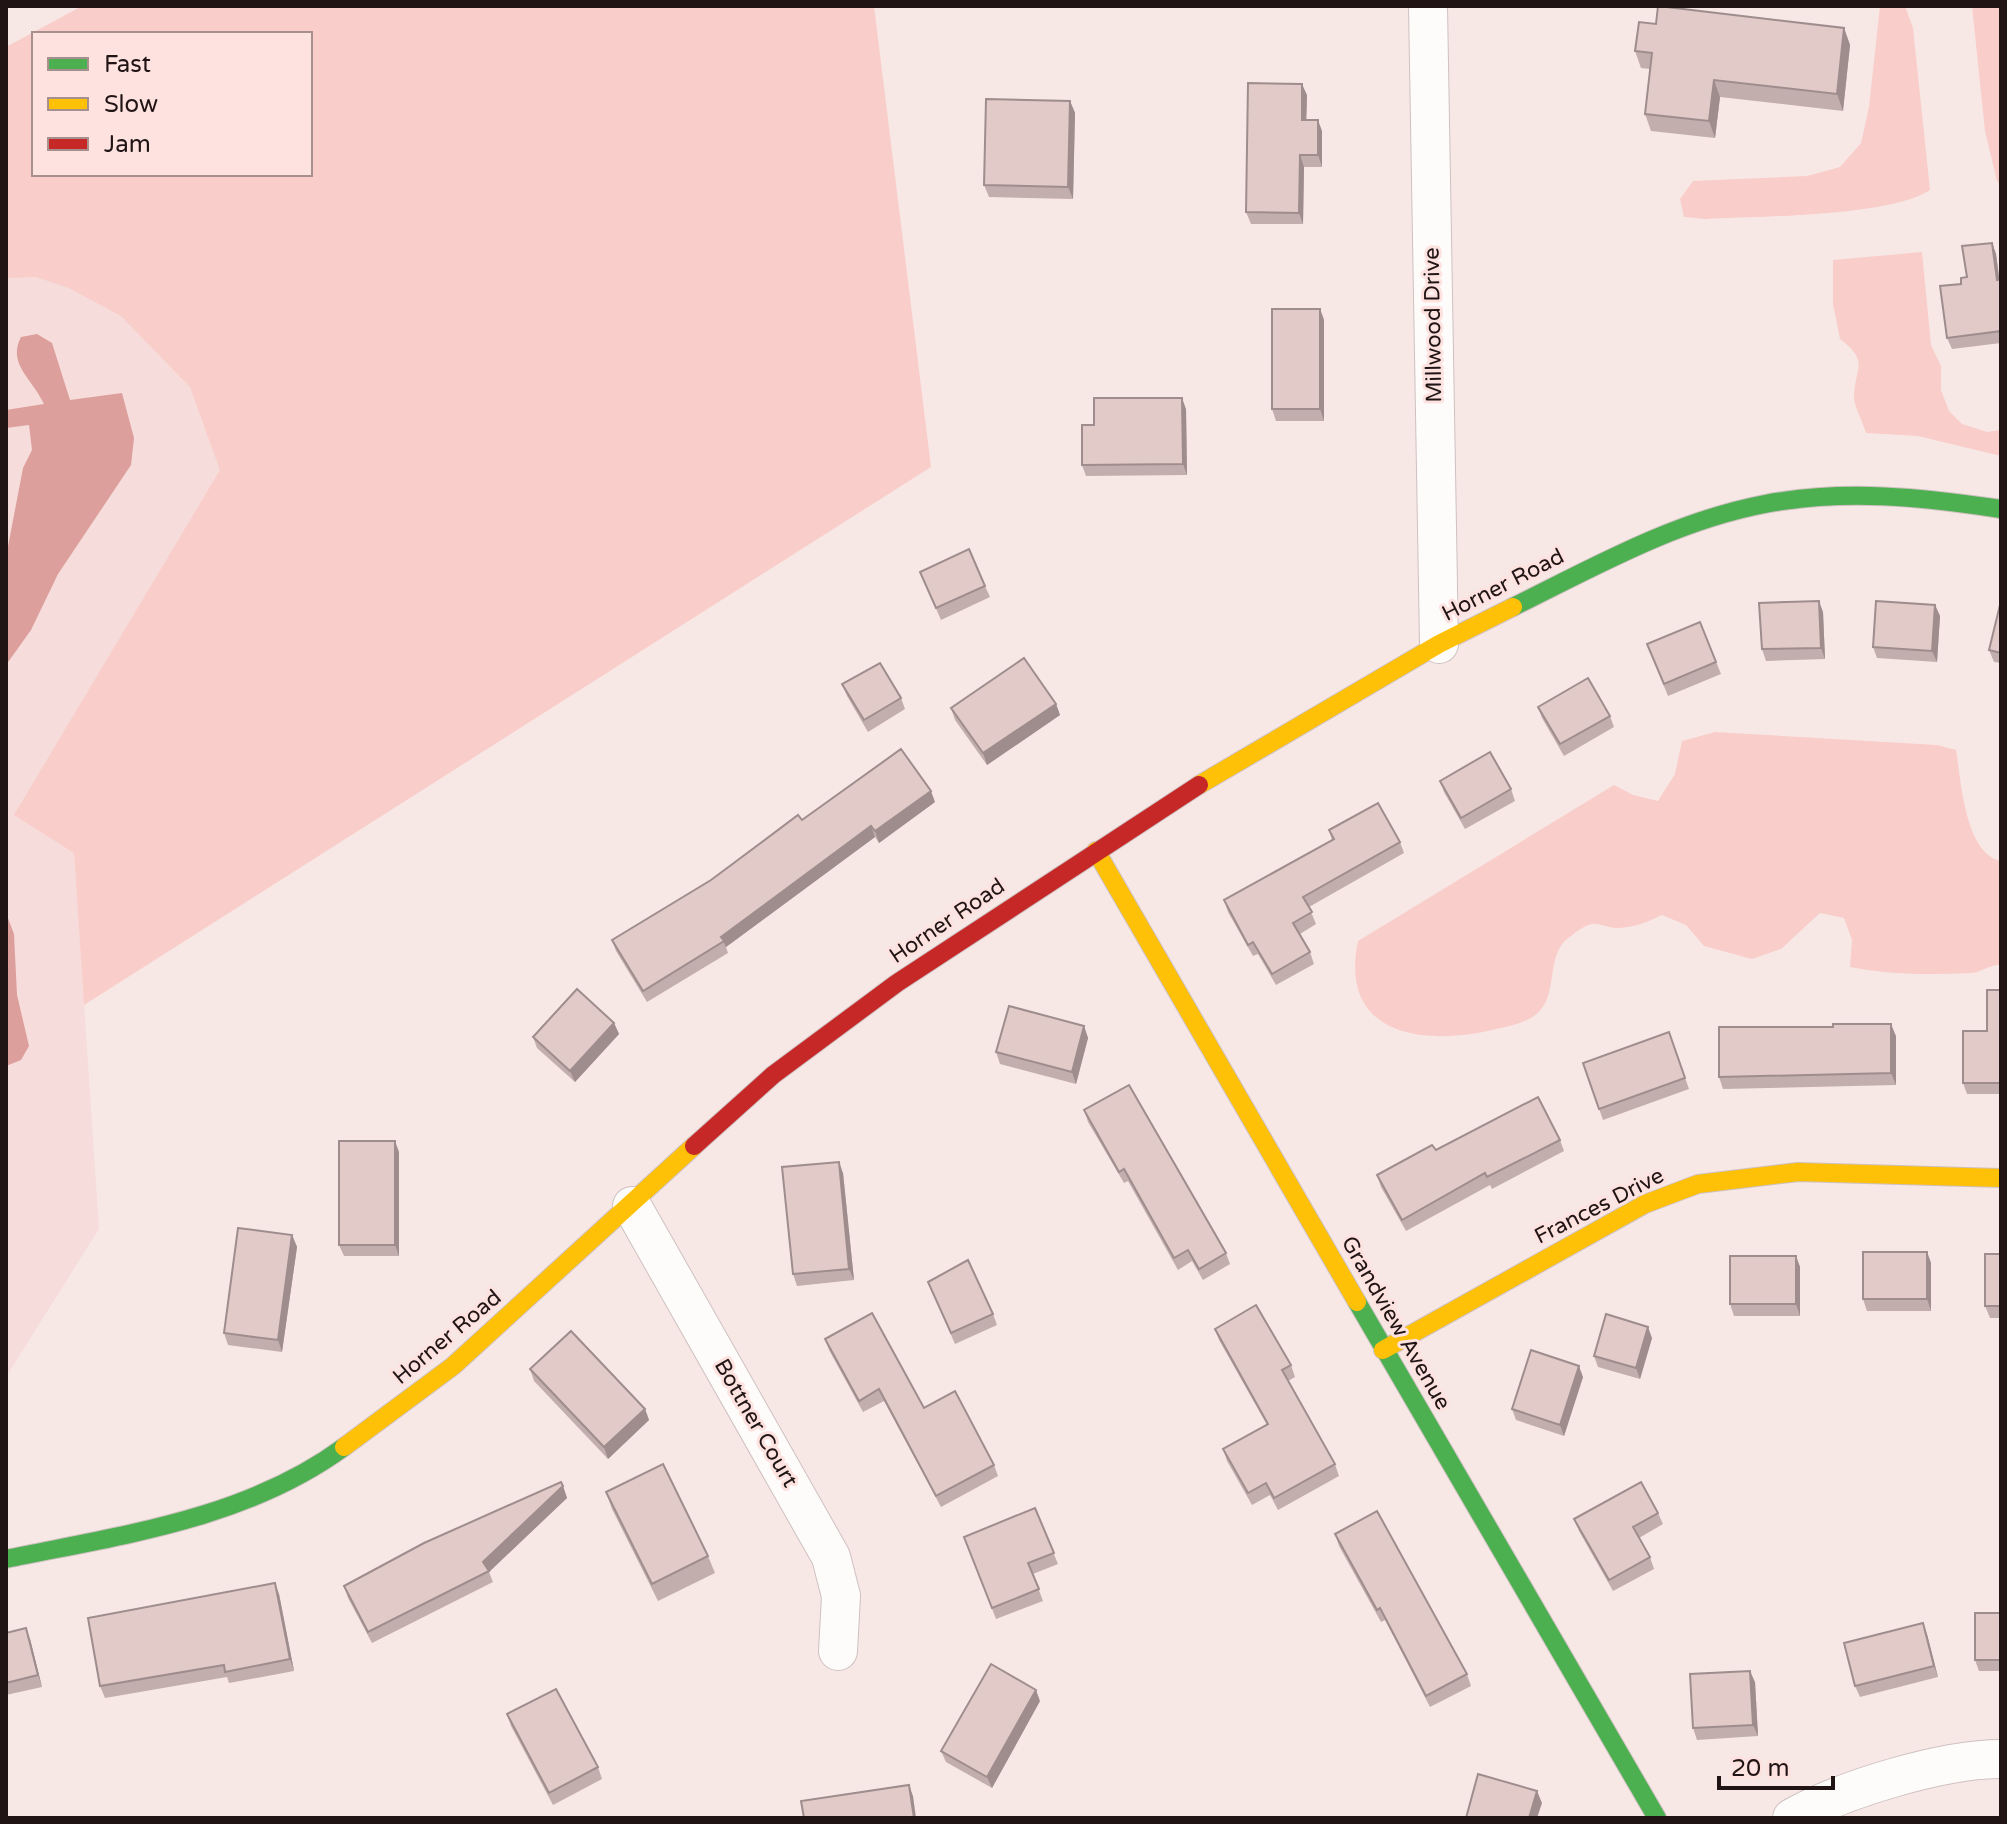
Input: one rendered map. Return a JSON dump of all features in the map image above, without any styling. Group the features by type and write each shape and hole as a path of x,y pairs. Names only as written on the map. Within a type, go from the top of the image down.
{"main road":[{"name":"Horner Road","path":"6,1559 187,1521 289,1482 369,1431 453,1366 773,1075 897,983 1096,851 1289,729 1439,644 1628,550 1678,529 1765,504 1859,495 1931,498 2001,509"},
{"name":"Grandview Avenue","path":"1096,851 1657,1818"},
{"name":"Frances Drive","path":"1383,1350 1645,1204 1698,1184 1742,1176 1798,1172 2001,1178"}],"street":[{"name":"Millwood Drive","path":"1428,6 1439,644"},
{"name":"Bottner Court","path":"632,1206 831,1557 841,1596 838,1651"},
{"path":"1792,1818 1837,1796 1893,1778 2001,1759"}],"shaded area":[{"path":"82,6 874,6 931,467 84,1005 74,853 14,815 220,470 190,387 121,316 69,288 36,277 6,278 6,47 32,33 32,176 312,176 312,32 34,32"},
{"path":"1880,6 1905,6 1913,28 1930,190 1885,206 1822,214 1705,219 1684,217 1680,199 1693,181 1807,176 1840,167 1861,143 1869,107"},
{"path":"1972,6 2001,6 2001,185 1997,181 1985,131"},
{"path":"6,166 356,383 74,853 99,1229 6,1377"},
{"path":"1922,252 1931,345 1941,366 1941,390 1949,411 1962,424 1987,432 2001,430 2001,456 1918,436 1866,433 1857,410 1854,400 1859,365 1855,354 1840,339 1833,304 1833,260"},
{"path":"37,334 52,343 70,400 122,393 134,438 131,465 58,574 31,630 6,665 6,557 23,468 32,450 29,425 6,428 6,410 44,404 23,371 17,355 21,337"},
{"path":"1715,732 1937,745 1956,750 1972,831 1979,845 2001,861 2001,965 1971,973 1941,974 1895,973 1850,967 1852,940 1844,918 1820,913 1781,949 1752,959 1704,946 1686,925 1662,915 1622,928 1592,924 1575,933 1557,953 1542,1008 1518,1024 1461,1035 1435,1036 1389,1026 1372,1013 1360,996 1355,972 1358,941 1614,785 1633,795 1658,801 1675,774 1682,741"},
{"path":"6,913 14,934 17,995 29,1046 21,1060 6,1066"}],"building":[{"path":"1658,6 1844,28 1837,94 1714,80 1709,121 1645,114 1652,53 1635,51 1639,22 1656,24"},
{"path":"1248,83 1302,84 1302,120 1318,120 1318,155 1300,155 1299,213 1246,212"},
{"path":"986,99 1070,101 1068,187 984,185"},
{"path":"1992,243 1997,280 2001,279 2001,331 1947,338 1940,286 1961,284 1961,278 1967,277 1962,246"},
{"path":"1272,309 1320,309 1320,409 1272,409"},
{"path":"1094,398 1182,398 1183,464 1082,465 1082,425 1094,425"},
{"path":"969,549 985,586 936,608 920,572"},
{"path":"1819,601 1821,648 1762,649 1759,603"},
{"path":"1876,601 1935,605 1932,651 1873,647"},
{"path":"2001,605 2001,653 1989,650"},
{"path":"1700,622 1716,662 1664,684 1647,644"},
{"path":"1024,658 1056,704 983,753 951,708"},
{"path":"880,663 901,698 864,720 842,684"},
{"path":"1588,678 1610,716 1560,744 1538,707"},
{"path":"901,749 931,791 875,831 871,826 721,937 724,941 643,991 612,940 711,880 798,815 802,820"},
{"path":"1490,752 1511,789 1461,818 1440,781"},
{"path":"1378,803 1400,842 1303,897 1312,912 1293,923 1310,952 1272,974 1253,942 1248,945 1224,900 1334,839 1329,830"},
{"path":"577,989 614,1023 570,1071 533,1037"},
{"path":"1987,990 2001,990 2001,1083 1963,1083 1963,1031 1987,1031"},
{"path":"1009,1006 1084,1026 1072,1072 996,1052"},
{"path":"1833,1024 1891,1024 1891,1073 1719,1077 1719,1027 1833,1027"},
{"path":"1669,1032 1685,1078 1599,1109 1583,1063"},
{"path":"1129,1085 1226,1253 1199,1269 1188,1250 1174,1258 1124,1169 1119,1172 1084,1110"},
{"path":"1538,1097 1560,1140 1487,1177 1485,1173 1402,1220 1377,1175 1432,1145 1436,1150"},
{"path":"339,1141 395,1141 395,1245 339,1245"},
{"path":"839,1162 849,1269 793,1274 782,1167"},
{"path":"238,1228 292,1235 278,1340 224,1333"},
{"path":"1863,1252 1927,1252 1927,1299 1863,1299"},
{"path":"1985,1254 2001,1254 2001,1306 1985,1306"},
{"path":"1730,1256 1796,1256 1796,1304 1730,1304"},
{"path":"968,1260 993,1314 951,1333 928,1282"},
{"path":"1256,1305 1291,1365 1282,1370 1335,1464 1274,1498 1266,1483 1248,1493 1223,1449 1268,1424 1215,1329"},
{"path":"872,1313 924,1408 955,1391 994,1465 936,1496 879,1389 859,1401 825,1339"},
{"path":"1606,1314 1648,1327 1636,1368 1594,1356"},
{"path":"571,1331 645,1409 604,1447 530,1369"},
{"path":"1531,1350 1579,1366 1560,1425 1512,1409"},
{"path":"663,1464 708,1556 652,1584 606,1492"},
{"path":"561,1482 563,1486 483,1562 489,1571 368,1632 344,1586 424,1543"},
{"path":"1641,1482 1658,1513 1633,1527 1650,1557 1609,1580 1574,1519"},
{"path":"1035,1508 1054,1553 1028,1563 1039,1589 992,1608 964,1537"},
{"path":"1377,1511 1467,1674 1426,1696 1380,1608 1377,1610 1335,1534"},
{"path":"275,1583 290,1659 225,1672 224,1665 100,1686 88,1618"},
{"path":"1975,1613 2001,1613 2001,1660 1975,1660"},
{"path":"1923,1623 1934,1666 1855,1686 1844,1643"},
{"path":"26,1628 38,1675 6,1683 6,1633"},
{"path":"991,1664 1036,1690 987,1777 941,1751"},
{"path":"1750,1671 1753,1725 1693,1728 1690,1674"},
{"path":"556,1689 598,1767 549,1793 507,1714"},
{"path":"1478,1774 1537,1791 1529,1818 1466,1818"},
{"path":"909,1785 914,1818 804,1818 801,1801"}],"traffic: fast":[{"path":"1513,607 1667,534 1765,504 1824,497 1883,496 2001,509"},
{"path":"1357,1302 1657,1818"},
{"path":"6,1559 138,1532 225,1508 306,1472 344,1447"}],"traffic: slow":[{"path":"1199,785 1439,644 1513,607"},
{"path":"1096,851 1357,1302"},
{"path":"344,1447 453,1366 694,1146"},
{"path":"1383,1350 1645,1204 1698,1184 1798,1172 2001,1178"}],"traffic: jam":[{"path":"694,1146 773,1075 897,983 1199,785"}]}
